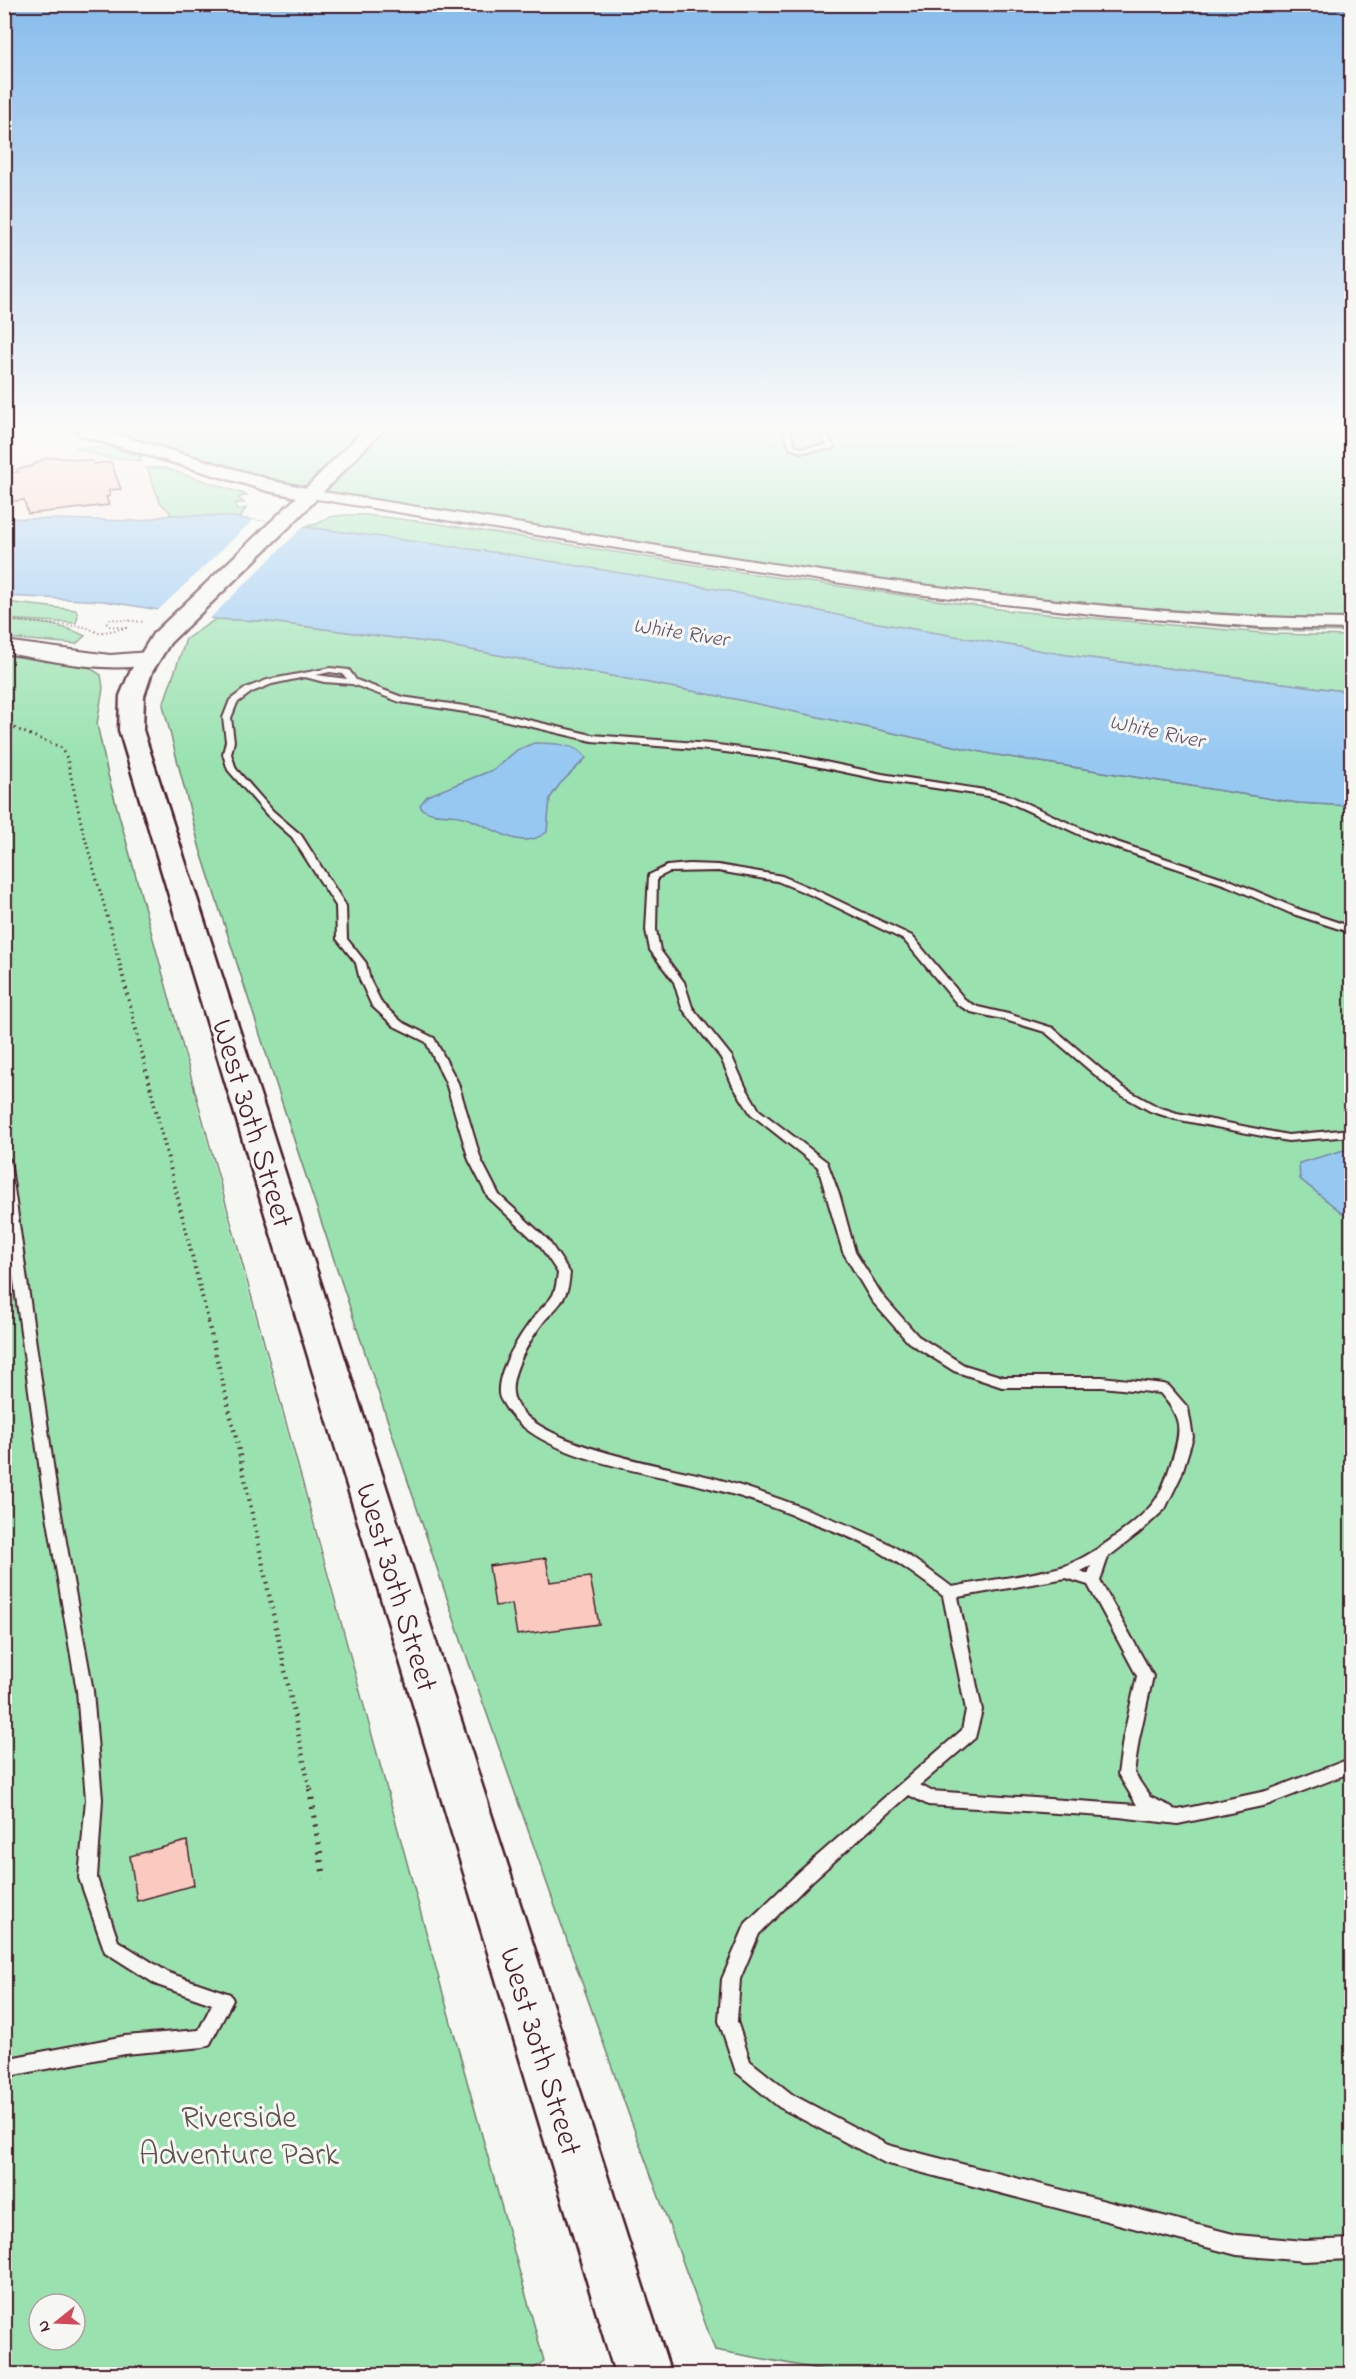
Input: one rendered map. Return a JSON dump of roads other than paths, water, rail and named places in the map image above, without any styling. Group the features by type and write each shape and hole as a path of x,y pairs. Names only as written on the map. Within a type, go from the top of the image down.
{"main road":[{"name":"West 30th Street","path":"259,542 163,624 161,639 149,658 132,696 131,720 134,741 154,799 643,2374"}],"street":[{"path":"602,542 797,574 931,592 1186,617 1352,624"},
{"path":"4,647 110,661 149,658"}],"lane":[{"path":"1352,930 1294,911 1229,883 1090,837 1008,798 882,777 788,757 710,747 592,738 478,711 400,699 353,682 346,672 330,670 301,674 249,690 233,702 227,718 230,741 227,754 232,770 270,813 296,835 341,906 342,939 362,963 365,980 377,1006 398,1024 430,1040 452,1083 475,1160 494,1197 544,1243 564,1273 559,1295 538,1321 506,1379 506,1396 517,1416 552,1439 613,1461 708,1482 782,1506 865,1538 918,1570 950,1593 974,1710 969,1733 806,1876 752,1929 730,1979 728,2021 743,2066 786,2101 885,2154 1237,2245 1304,2251 1352,2249"},
{"path":"950,1593 1066,1572 1102,1554 1133,1530 1160,1506 1174,1476 1186,1437 1181,1408 1164,1389 1102,1382 1002,1382 959,1368 913,1339 877,1298 849,1252 823,1165 755,1112 738,1086 726,1057 687,1008 679,982 655,950 651,930 652,878 667,869 718,868 779,878 819,895 908,938 962,1003 975,1010 1049,1030 1119,1089 1154,1109 1176,1116 1288,1138 1352,1132"},
{"path":"4,1160 50,1486 85,1691 94,1799 88,1878 111,1946 163,1979 224,2000 204,2038 125,2045 4,2068"},
{"path":"1093,1581 1102,1554"},
{"path":"1066,1572 1093,1581 1145,1676 1126,1774 1137,1807"},
{"path":"908,1786 928,1798 1137,1807 1178,1817 1267,1798 1352,1765"}],"water":[{"name":"White River","path":"5,542 417,542 506,554 728,591 860,620 1067,655 1351,692 1351,806 1298,803 991,754 735,699 434,643 262,621 216,619 103,601 5,596"},
{"path":"534,743 570,747 582,753 586,758 560,784 550,798 547,832 536,838 515,839 463,817 431,813 422,809 420,805 427,796 495,769 517,750"},
{"path":"1352,1148 1351,1216 1346,1216 1300,1179 1299,1163"}],"park label":[{"name":"Riverside Adventure Park","path":"239,2134"}]}
